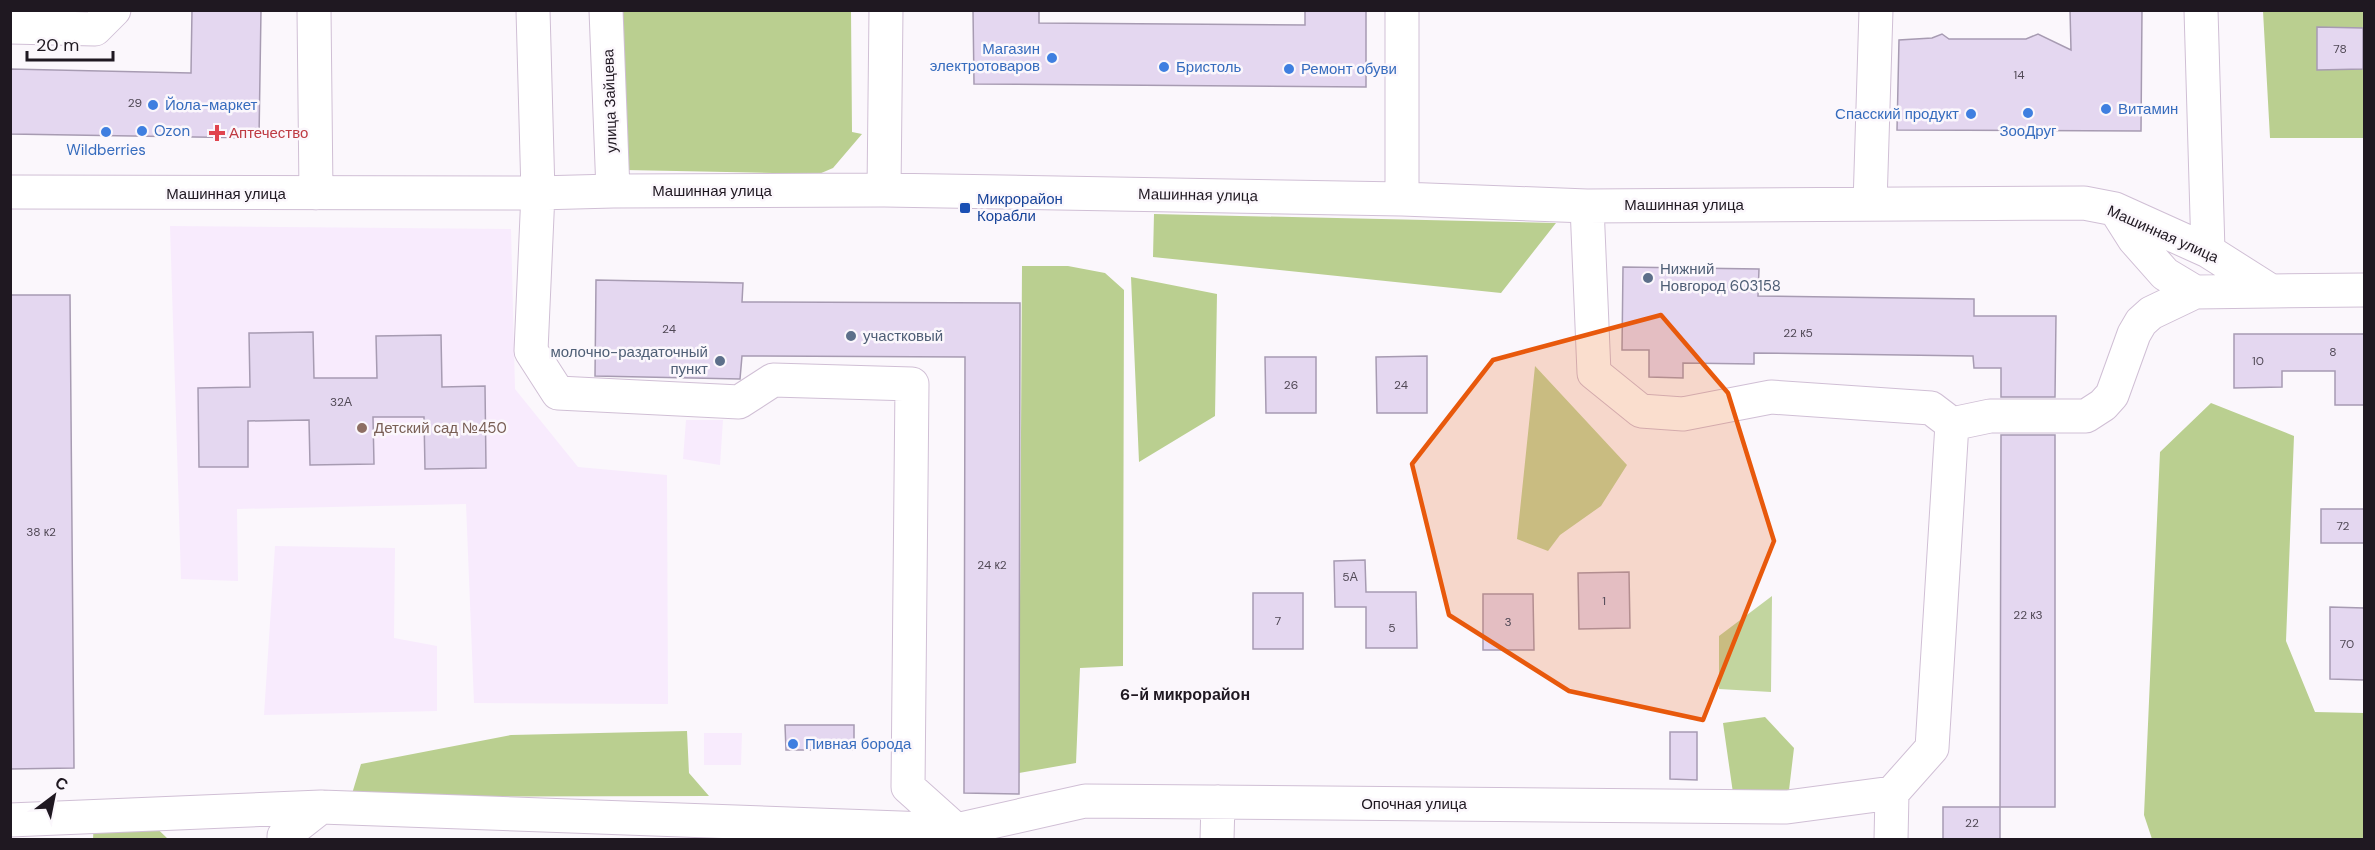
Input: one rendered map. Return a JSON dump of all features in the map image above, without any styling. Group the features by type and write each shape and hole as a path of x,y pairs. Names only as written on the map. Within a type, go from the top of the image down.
{"street":[{"path":"10,27 95,29 114,10"},
{"path":"314,10 316,193"},
{"path":"533,10 538,193 531,351 558,393 739,402 773,380 912,384 908,788 956,835"},
{"name":"улица Зайцева","path":"606,10 614,191"},
{"path":"884,190 886,10"},
{"path":"1402,10 1402,199"},
{"path":"1870,204 1876,10"},
{"path":"2201,10 2208,251"},
{"name":"Машинная улица","path":"10,192 538,193 884,190 1402,199 1587,206 2073,203 2115,209 2208,251 2271,291"},
{"path":"1587,206 1594,373 1641,411 1683,414 1771,397 1932,408 1952,424"},
{"path":"2115,209 2134,239 2165,274 2195,292"},
{"path":"1952,424 1990,416 2086,416 2103,405 2112,395 2134,334 2141,322 2151,313 2195,292 2364,290"},
{"path":"1891,840 1892,793 1932,748 1952,424"},
{"name":"Опочная улица","path":"10,820 321,807 804,832 956,835 1085,801 1787,807 1892,793"},
{"path":"1217,840 1218,802"},
{"path":"284,840 284,836 321,807"}],"highlighted area":[{"path":"1661,315 1728,393 1774,541 1703,720 1569,691 1449,615 1412,464 1493,360"}],"shaded area":[{"name":"Детский сад №450","path":"170,226 511,229 515,389 578,467 667,475 668,704 474,703 466,504 237,509 238,581 181,579"},
{"path":"686,420 723,420 720,465 683,459"},
{"path":"275,546 395,548 394,638 437,646 437,711 264,715"},
{"path":"704,733 742,733 741,765 704,765"}],"green space":[{"path":"620,11 851,11 852,132 862,134 833,168 819,174 626,170"},
{"path":"2263,11 2364,11 2364,138 2270,138"},
{"path":"1154,214 1556,223 1501,293 1153,257"},
{"path":"1022,266 1068,266 1105,273 1124,290 1123,666 1080,668 1076,763 1019,773"},
{"path":"1131,277 1217,294 1215,416 1139,462"},
{"path":"1535,366 1627,465 1601,506 1560,535 1548,551 1517,539"},
{"path":"2211,403 2294,436 2286,641 2315,712 2364,713 2364,839 2152,839 2144,815 2160,452"},
{"path":"1772,596 1771,692 1719,689 1719,636"},
{"path":"1765,717 1794,748 1787,807 1733,793 1723,723"},
{"path":"687,731 689,773 709,796 351,797 361,764 511,735"},
{"path":"142,814 168,839 93,840 94,816"}],"building":[{"path":"192,10 261,10 259,138 10,134 10,69 191,73"},
{"path":"973,10 1039,10 1039,23 1305,25 1305,10 1366,10 1366,87 974,84"},
{"path":"2070,10 2142,10 2141,131 1897,130 1899,40 1932,38 1942,34 1949,39 2026,39 2038,34 2071,50"},
{"path":"2317,27 2363,28 2363,69 2317,70"},
{"path":"1623,267 1759,269 1758,296 1974,299 1974,316 2056,316 2055,397 2001,397 2001,368 1974,368 1973,356 1754,353 1754,364 1683,363 1683,378 1649,377 1649,350 1622,350"},
{"path":"596,280 743,283 742,302 1020,303 1019,794 964,793 965,357 742,356 740,379 595,376"},
{"path":"10,295 70,295 74,768 10,769"},
{"path":"313,332 314,378 377,378 376,336 441,335 442,387 485,386 486,468 425,469 424,417 373,417 374,464 310,465 309,420 248,421 248,467 199,467 198,388 250,387 249,333"},
{"path":"2234,334 2364,334 2364,405 2335,405 2335,371 2282,371 2282,387 2234,388"},
{"path":"1427,356 1427,413 1377,413 1376,357"},
{"path":"1265,357 1316,357 1316,413 1266,413"},
{"path":"2001,435 2055,435 2055,807 2000,807"},
{"path":"2321,509 2364,509 2364,543 2321,543"},
{"path":"1365,560 1366,592 1416,592 1417,648 1366,648 1366,607 1335,607 1334,561"},
{"path":"1629,572 1630,628 1579,629 1578,573"},
{"path":"1253,593 1303,593 1303,649 1253,649"},
{"path":"1483,594 1533,594 1534,650 1483,650"},
{"path":"2330,607 2364,608 2364,680 2330,679"},
{"path":"785,725 854,725 854,750 786,750"},
{"path":"1670,732 1697,732 1697,780 1670,779"},
{"path":"1943,807 2000,807 2000,840 1943,840"}],"place":[{"name":"Магазин электротоваров","path":"1052,58"},
{"name":"Бристоль","path":"1164,67"},
{"name":"Ремонт обуви","path":"1289,69"},
{"name":"Йола-маркет","path":"153,105"},
{"name":"Витамин","path":"2106,109"},
{"name":"ЗооДруг","path":"2028,113"},
{"name":"Спасский продукт","path":"1971,114"},
{"name":"Ozon","path":"142,131"},
{"name":"Wildberries","path":"106,132"},
{"name":"Аптечество","path":"217,133"},
{"name":"Микрорайон Корабли","path":"965,208"},
{"name":"Нижний Новгород 603158","path":"1648,278"},
{"name":"участковый","path":"851,336"},
{"name":"молочно-раздаточный пункт","path":"720,361"},
{"name":"Детский сад №450","path":"362,428"},
{"name":"Пивная борода","path":"793,744"}],"district":[{"name":"6-й микрорайон","path":"1185,694"}]}
